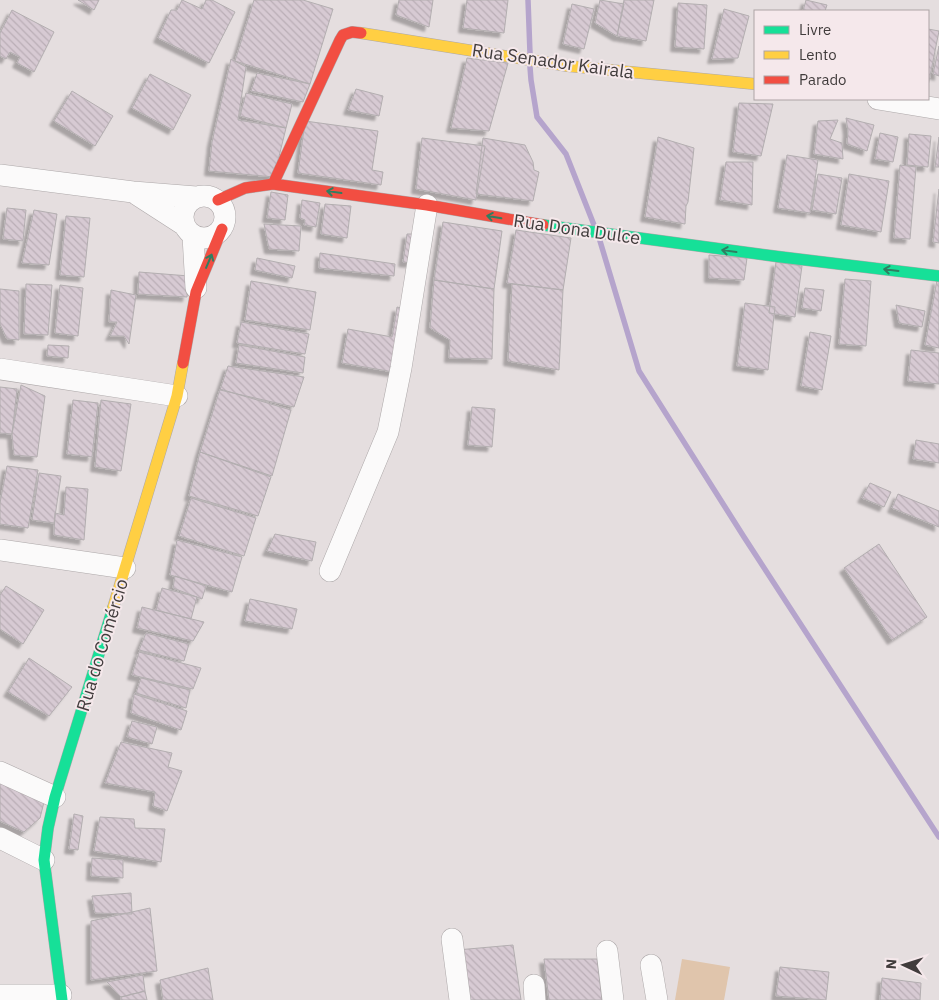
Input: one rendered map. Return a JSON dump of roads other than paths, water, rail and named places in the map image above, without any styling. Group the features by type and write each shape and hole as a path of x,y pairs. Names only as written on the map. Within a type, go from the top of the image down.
{"street":[{"name":"Rua Senador Kairala","path":"273,184 340,40 343,35 352,32 549,63 754,84"},
{"path":"884,100 939,109"},
{"path":"0,175 134,192 196,197 207,196 218,200 225,211 225,224 222,230 206,239 189,230 134,192"},
{"name":"Rua Dona Dulce","path":"218,200 245,188 273,184 427,205 542,225 621,236 939,276"},
{"path":"189,230 183,219 186,206 196,197"},
{"path":"330,571 388,432 427,205"},
{"name":"Rua do Comércio","path":"189,230 196,292"},
{"name":"Rua do Comércio","path":"62,997 44,860 48,828 55,797 100,656 176,396 196,292 222,230"},
{"path":"0,369 176,396"},
{"path":"0,550 125,568"},
{"path":"0,772 55,797"},
{"path":"0,838 44,860"},
{"path":"452,939 460,1000"},
{"path":"607,951 613,1000"},
{"path":"651,965 657,1000"},
{"path":"0,995 62,997"}],"waterway":[{"path":"528,0 530,53"},
{"path":"530,67 537,117 566,154 594,225"},
{"path":"600,241 639,371 744,537 939,837"}]}
